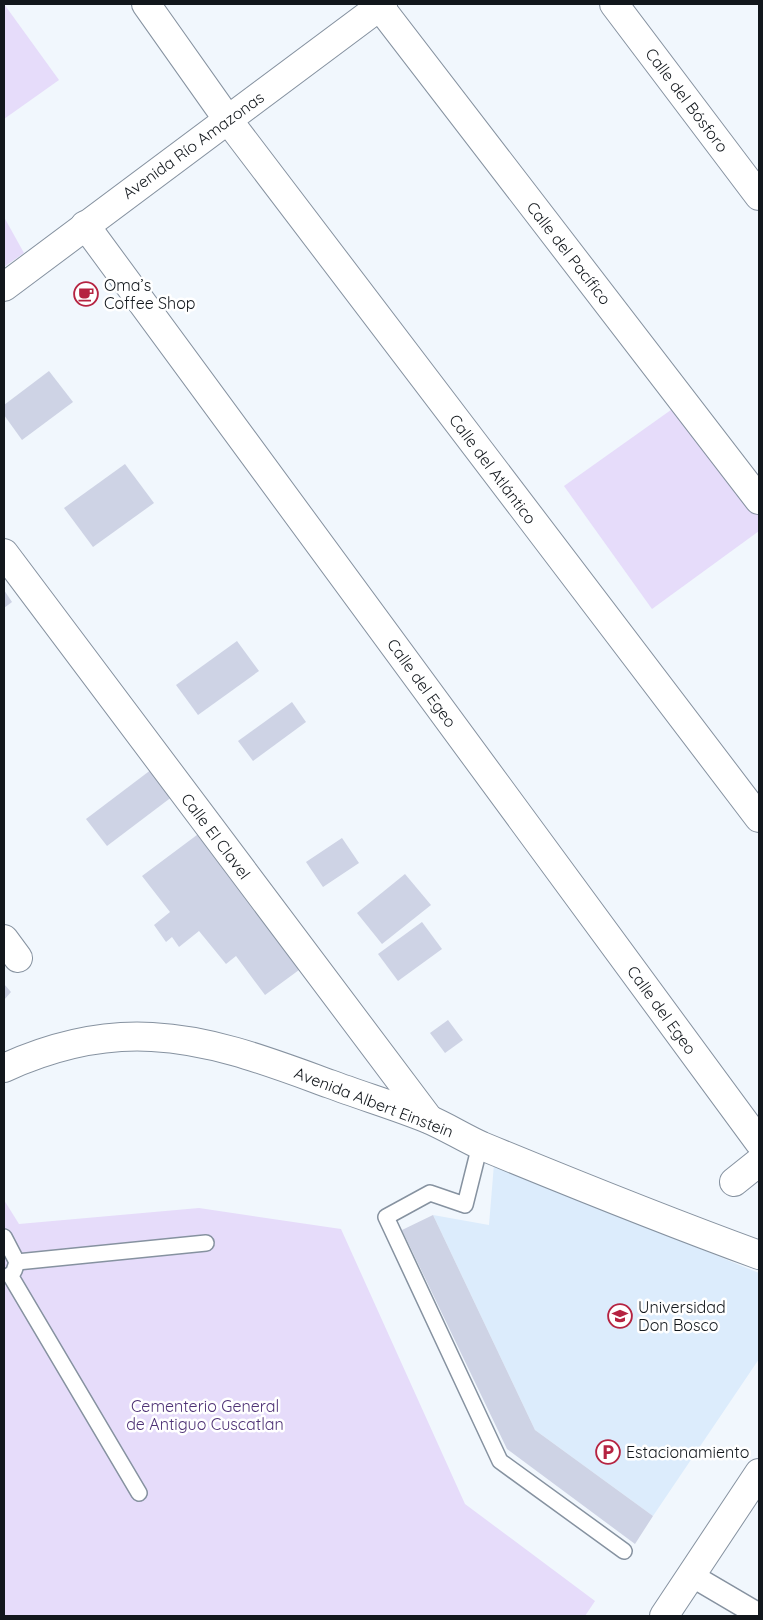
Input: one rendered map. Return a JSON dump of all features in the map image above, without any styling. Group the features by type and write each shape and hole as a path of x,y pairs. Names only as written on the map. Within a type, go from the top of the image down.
{"street":[{"name":"Calle del Atlántico","path":"146,4 228,120 759,818"},
{"name":"Calle del Bósforo","path":"614,4 759,196"},
{"name":"Avenida Río Amazonas","path":"4,287 381,5"},
{"name":"Calle del Pacífico","path":"381,5 759,500"},
{"name":"Calle del Egeo","path":"85,225 759,1142"},
{"name":"Calle El Clavel","path":"4,553 429,1119"},
{"name":"Avenida Albert Einstein","path":"4,1068 31,1056 70,1044 108,1038 151,1037 199,1042 247,1055 429,1119 480,1145 667,1220 759,1254"},
{"path":"734,1182 759,1162"},
{"path":"664,1616 759,1473"},
{"path":"691,1575 759,1615"}],"lane":[{"path":"480,1145 465,1205 430,1193 386,1217 500,1461 624,1551"},
{"path":"4,1237 10,1270 139,1493"},
{"path":"10,1270 206,1243"}],"shaded area":[{"name":"Universidad Don Bosco","path":"494,1164 759,1273 759,1359 653,1516 535,1430 433,1215 489,1225"}],"green space":[{"path":"4,4 59,80 4,119"},
{"path":"4,217 24,253 4,267"},
{"path":"685,400 759,499 759,531 652,609 564,486"},
{"name":"Cementerio General de Antiguo Cuscatlan","path":"4,1200 19,1224 199,1208 341,1229 465,1504 595,1601 585,1616 4,1616"}],"building":[{"path":"49,371 73,402 22,440 4,415 4,405"},
{"path":"125,464 154,503 93,547 64,508"},
{"path":"4,590 12,602 4,608"},
{"path":"237,641 259,671 198,715 176,685"},
{"path":"292,702 306,722 253,761 238,741"},
{"path":"160,763 181,790 107,846 86,819"},
{"path":"209,826 280,921 269,930 299,970 265,995 236,956 226,964 199,931 179,947 172,937 166,942 154,925 170,912 142,876"},
{"path":"342,838 359,863 323,887 306,862"},
{"path":"405,874 431,905 382,944 357,913"},
{"path":"422,922 442,949 398,981 378,954"},
{"path":"4,984 11,992 4,1000"},
{"path":"448,1020 463,1040 445,1053 430,1033"},
{"path":"433,1215 535,1430 653,1516 635,1544 507,1449 402,1230"}],"place":[{"name":"Oma’s Coffee Shop","path":"86,294"},
{"name":"Universidad Don Bosco","path":"620,1316"},
{"name":"Estacionamiento","path":"608,1452"}]}
